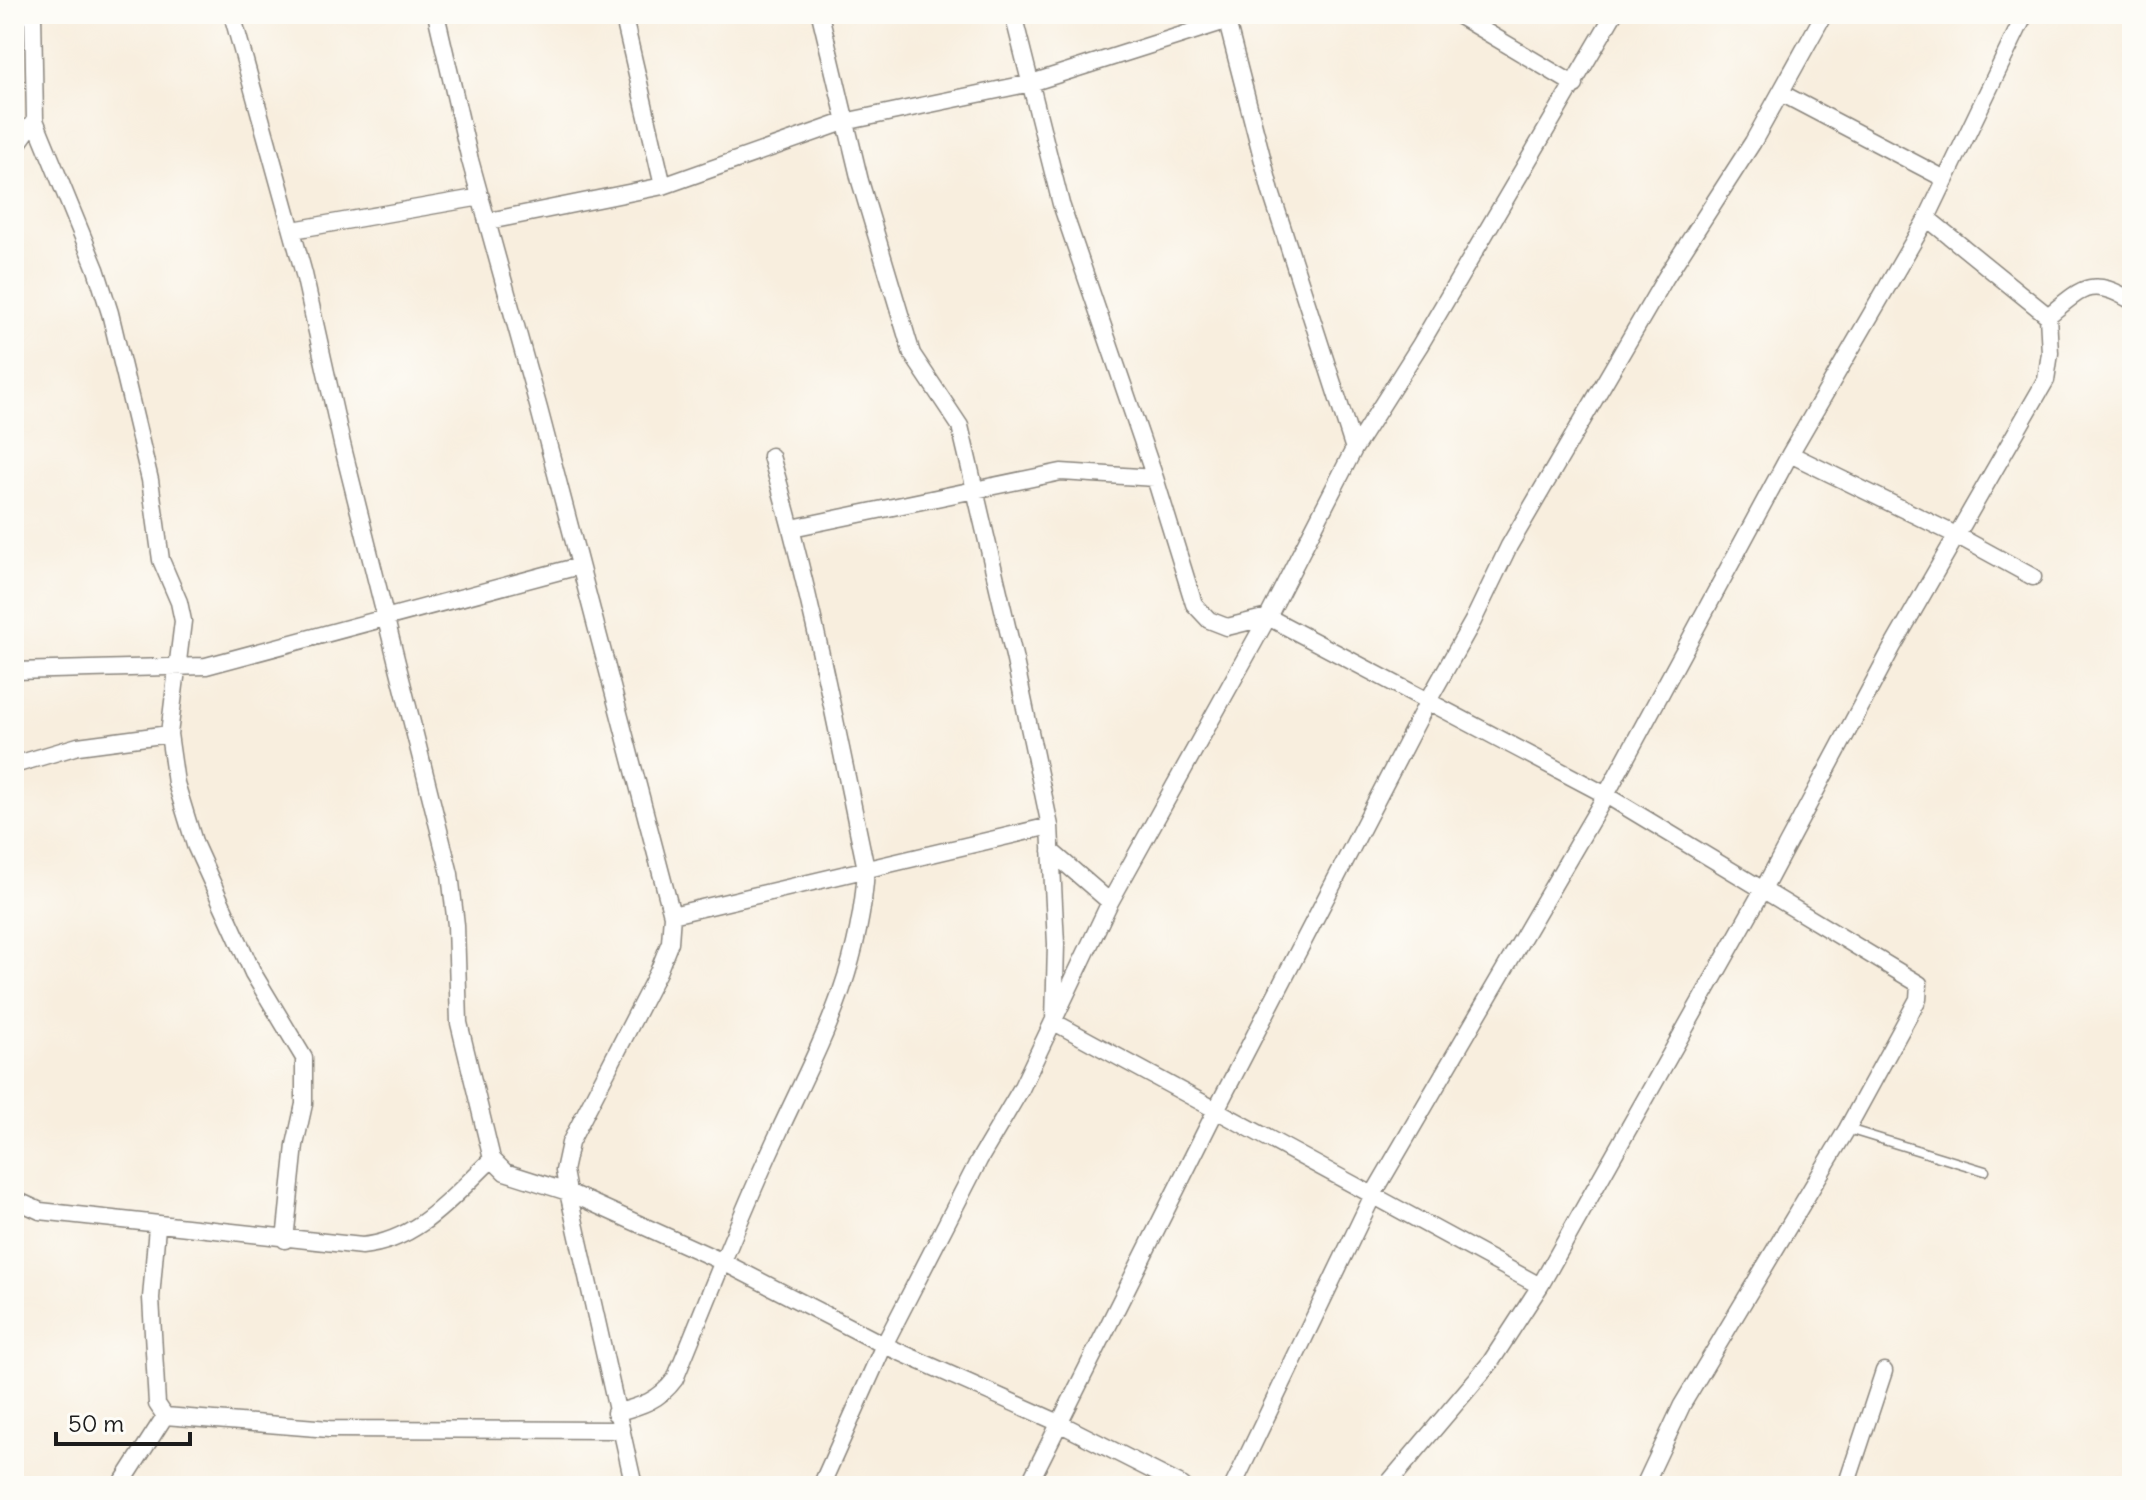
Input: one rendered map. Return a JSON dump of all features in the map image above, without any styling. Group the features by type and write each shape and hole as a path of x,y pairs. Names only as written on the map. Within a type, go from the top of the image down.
{"street":[{"path":"33,14 35,120 96,269 110,313 150,480 161,560 181,611 178,669 169,734 176,783 195,845 253,973 304,1058 304,1104 295,1145 285,1240"},
{"path":"232,14 293,230 342,444 450,874 456,925 459,1023 492,1159 505,1172 568,1192 723,1262 884,1345 1057,1422 1183,1486"},
{"path":"436,14 481,197 672,915 670,942 658,972 570,1143 564,1171 615,1413 634,1486"},
{"path":"623,14 663,186"},
{"path":"820,14 844,122 912,354 960,426 1014,656 1050,826 1056,944 1054,1022"},
{"path":"1013,14 1061,204 1155,478 1194,604 1209,620 1227,627 1268,617 1606,795 1919,984 1918,999 1847,1129 1682,1405 1644,1486"},
{"path":"1456,14 1510,50 1575,85"},
{"path":"821,1486 884,1345 1054,1022 1110,902 1268,617 1354,449 1575,85 1614,14"},
{"path":"1028,1486 1057,1422 1217,1108 1428,701 1473,621 1509,546 1595,398 1781,93 1824,14"},
{"path":"1233,1486 1374,1193 1606,795 1790,454 1927,218 2025,14"},
{"path":"489,221 663,186 844,122 1031,83 1225,18 1271,192 1354,449"},
{"path":"1781,93 1945,179"},
{"path":"14,149 35,120"},
{"path":"293,230 481,197"},
{"path":"1927,218 2048,316"},
{"path":"2048,316 2091,286 2107,286 2132,301"},
{"path":"1386,1486 1490,1363 1540,1286 1764,888 1893,646 2046,380 2048,316"},
{"path":"1790,454 1958,536 2033,577"},
{"path":"615,1413 645,1405 664,1394 675,1379 779,1132 826,1038 853,959 866,869 792,528 771,456"},
{"path":"792,528 1061,472 1155,478"},
{"path":"14,671 178,669 245,658 579,566"},
{"path":"14,765 78,746 169,734"},
{"path":"672,915 1050,826"},
{"path":"1051,851 1110,902"},
{"path":"1054,1022 1374,1193 1540,1286"},
{"path":"14,1199 40,1211 157,1227 362,1246 387,1244 415,1229 492,1159"},
{"path":"157,1227 151,1298 157,1404 165,1416"},
{"path":"1846,1486 1884,1371"},
{"path":"165,1416 329,1429 619,1430"},
{"path":"120,1486 165,1416"}],"lane":[{"path":"1847,1129 1985,1171"}]}
